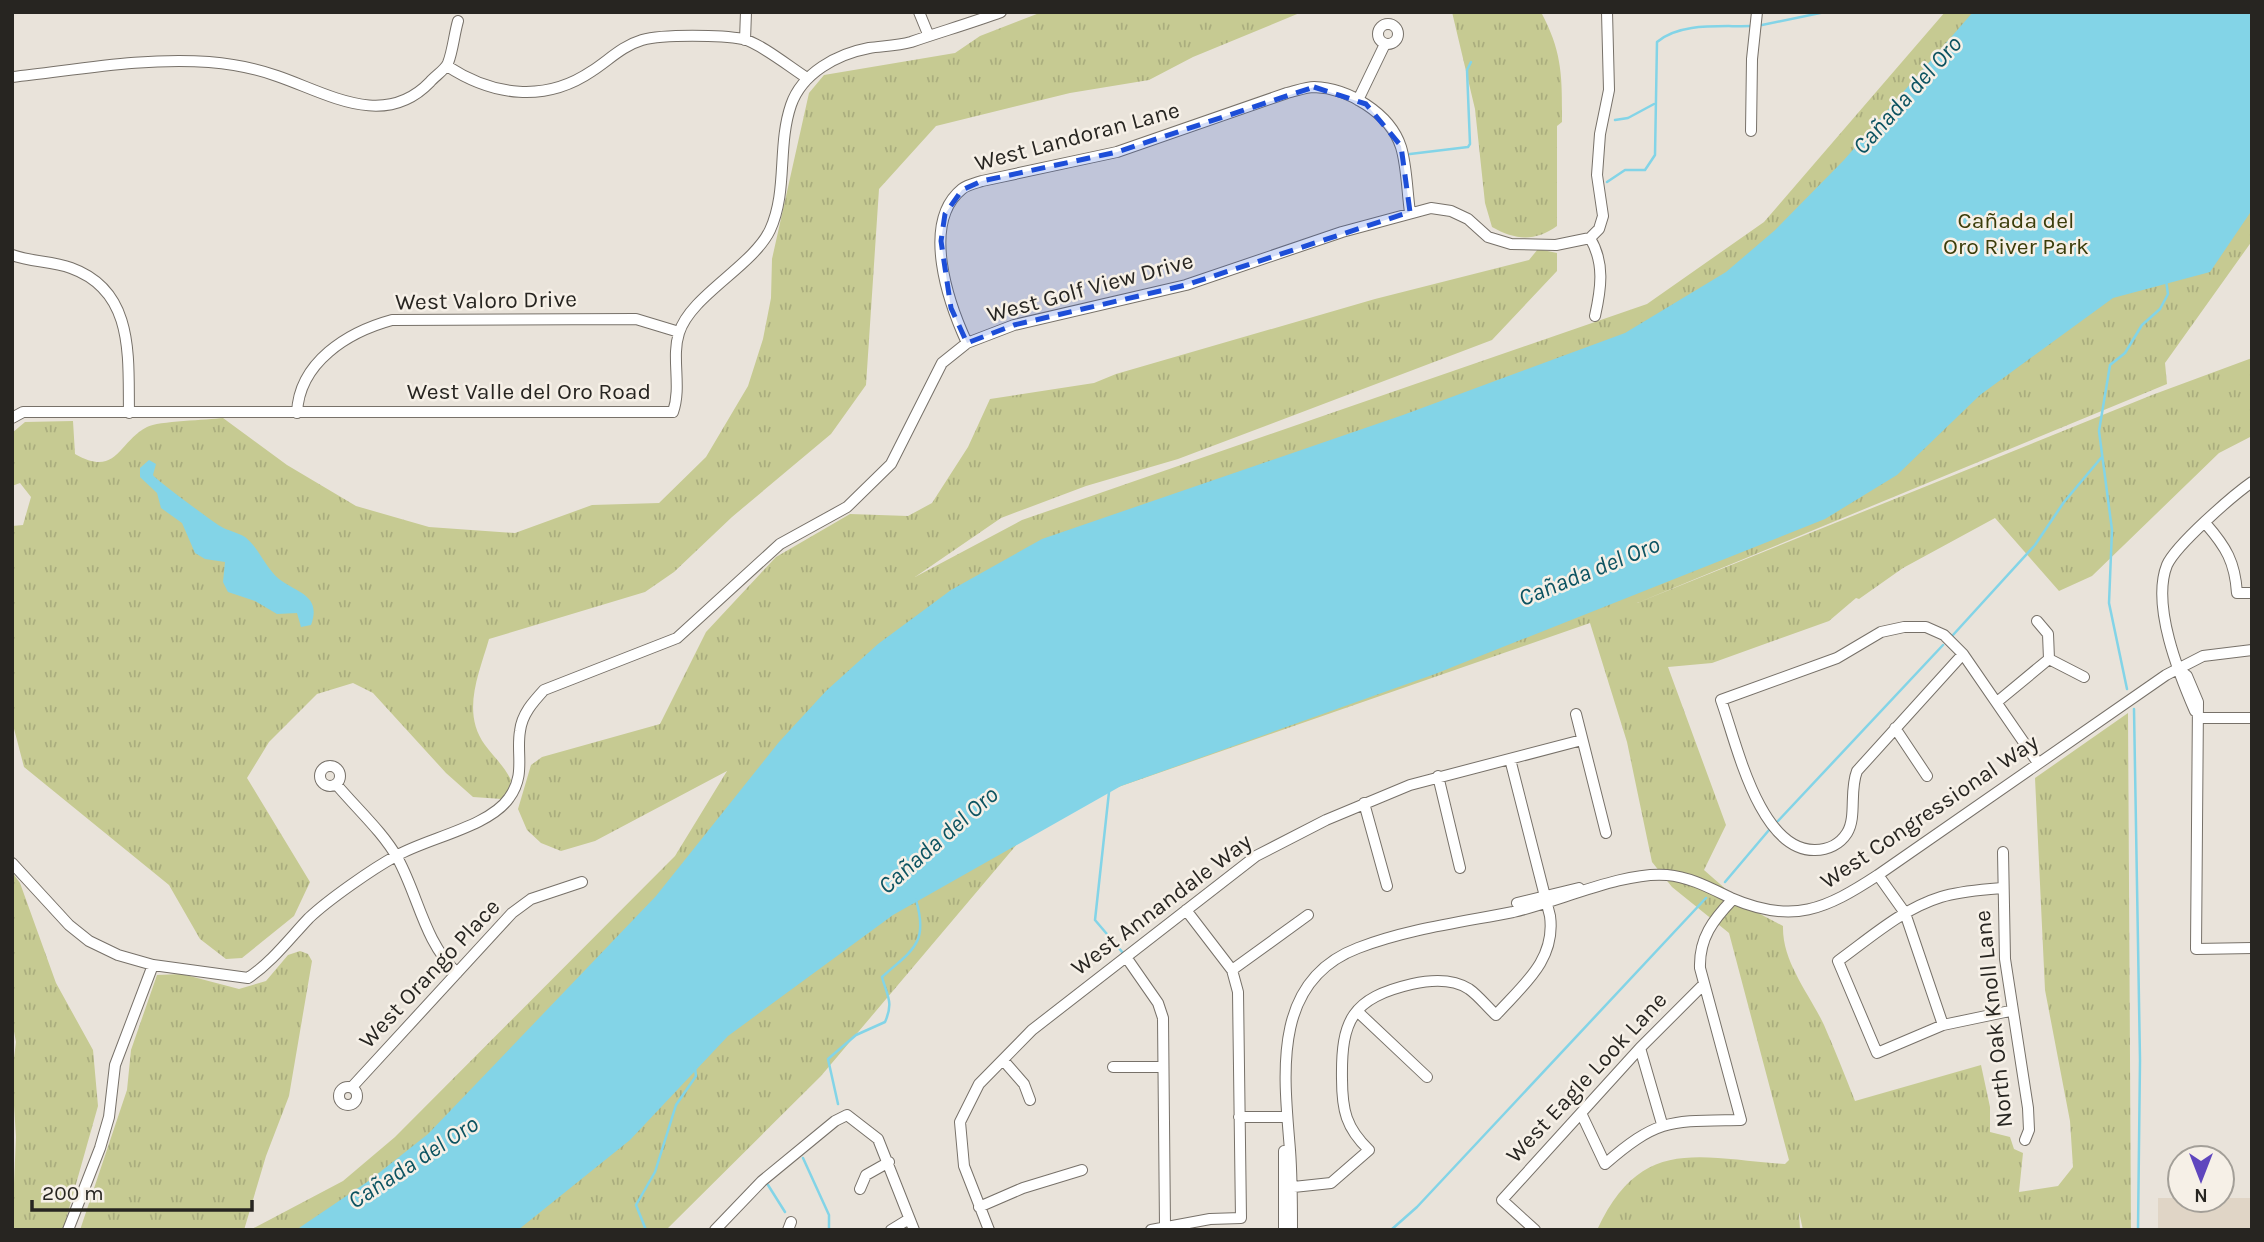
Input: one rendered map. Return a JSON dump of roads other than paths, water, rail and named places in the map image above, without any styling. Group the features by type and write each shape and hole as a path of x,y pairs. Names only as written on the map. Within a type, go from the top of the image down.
{"street":[{"path":"745,40 746,12"},
{"path":"919,12 928,34"},
{"path":"679,332 692,312 766,237 775,219 780,194 792,104 807,78 850,53 909,43 928,34 1001,12"},
{"path":"1595,316 1601,290 1601,269 1598,251 1590,238 1599,229 1603,216 1597,175 1600,134 1609,90 1606,12"},
{"path":"1751,131 1752,59 1757,12"},
{"path":"12,77 173,60 234,64 274,75 336,101 374,107 401,102 422,90 447,66 458,22"},
{"path":"447,66 485,86 540,93 569,85 614,54 640,40 660,36 745,40 807,78"},
{"path":"1358,100 1385,44"},
{"name":"West Landoran Lane","path":"967,343 951,308 944,281 942,241 945,214 962,190 982,181 1160,140 1287,93 1314,87 1342,93 1358,100 1385,121 1401,146 1410,212"},
{"name":"West Golf View Drive","path":"153,965 248,978 264,968 311,916 396,856 492,813 509,798 518,779 522,757 520,731 529,705 544,690 677,638 780,544 847,507 891,464 942,363 967,343 1014,325 1186,285 1342,232 1431,208 1451,211 1468,219 1488,237 1511,244 1556,245 1590,238"},
{"path":"12,255 72,268 91,278 111,297 122,316 127,334 129,413"},
{"name":"West Valoro Drive","path":"297,413 298,397 328,351 368,327 392,320 636,319 679,332"},
{"name":"West Valle del Oro Road","path":"12,418 23,412 674,411 678,398 679,332"},
{"path":"2252,482 2174,553 2164,578 2167,628 2177,668 2198,718 2196,949 2252,948"},
{"path":"2206,524 2230,553 2236,571 2237,593 2252,593"},
{"path":"2037,621 2048,634 2049,659"},
{"path":"1963,654 1857,771 1852,783 1851,824 1838,844 1827,849 1793,849 1760,808 1721,700 1787,682 1843,655 1881,632 1904,627 1936,631 1953,642 1963,654 1997,702 2007,727 2038,763"},
{"name":"West Congressional Way","path":"1292,1230 1288,1188 1288,1032 1297,1003 1315,976 1356,948 1653,875 1679,876 1733,899 1778,912 1818,909 1841,899 1878,875 2177,668 2216,653 2252,650"},
{"path":"2049,659 2084,677"},
{"path":"1997,702 2049,659"},
{"path":"1576,714 1606,833"},
{"path":"2198,718 2252,718"},
{"path":"1895,727 1927,776"},
{"name":"West Annandale Way","path":"989,1230 964,1166 960,1122 979,1084 1032,1030 1255,856 1364,803 1438,776 1582,740"},
{"path":"1288,1188 1331,1183 1369,1150 1348,1127 1342,1107 1343,1036 1357,1011 1376,994 1437,981 1469,989 1496,1015 1546,957 1551,933 1546,900 1510,759"},
{"path":"1438,776 1460,869"},
{"path":"336,784 396,856 413,890 426,931 444,960 457,973"},
{"path":"1364,803 1387,886"},
{"name":"North Oak Knoll Lane","path":"2003,852 2001,888 2010,1011 2028,1108 2029,1130 2025,1140"},
{"path":"12,863 69,925 89,941 118,955 153,965 115,1065 109,1117 100,1148 68,1230"},
{"path":"1878,875 1905,913 1943,1025"},
{"name":"West Orango Place","path":"352,1087 521,906 545,894 582,882"},
{"path":"2001,888 1940,897 1905,913 1838,961 1877,1054 1943,1025 2010,1011"},
{"path":"1581,1113 1605,1164 1638,1137 1662,1124 1741,1120 1703,985 1699,957 1702,941 1716,918 1733,899"},
{"path":"1151,1230 1241,1218 1238,992 1232,970 1186,910"},
{"path":"1232,970 1308,915"},
{"path":"1126,957 1158,1003 1163,1018 1165,1227"},
{"name":"West Eagle Look Lane","path":"1535,1230 1502,1200 1640,1048 1703,985"},
{"path":"1357,1011 1427,1077"},
{"path":"1640,1048 1662,1124"},
{"path":"1003,1060 1024,1084 1030,1100"},
{"path":"1113,1067 1162,1067"},
{"path":"715,1230 762,1181 835,1121 849,1114 878,1139 889,1162 911,1224 891,1230"},
{"path":"1240,1117 1287,1117"},
{"path":"860,1189 866,1175 889,1162"},
{"path":"979,1207 1023,1188 1082,1170"},
{"name":"West Congressional Way","path":"1284,1230 1288,1188"}],"water":[{"name":"Cañada del Oro River Park","path":"1973,12 2252,12 2252,210 2210,272 2113,298 1980,395 1897,475 1825,519 1435,674 1121,786 893,915 728,1036 630,1140 518,1230 296,1230 370,1180 428,1134 656,896 779,742 826,691 878,644 951,590 1042,539 1403,415 1625,333 1726,272 1774,231 1844,160"},
{"path":"149,460 156,464 153,475 156,478 215,523 245,537 279,579 306,596 313,607 311,625 301,627 297,613 277,614 255,601 228,592 223,582 225,562 205,559 195,553 182,523 161,508 157,493 140,477 140,468"}],"waterway":[{"path":"1762,25 1825,12"},
{"path":"1607,182 1625,170 1645,170 1655,155 1657,42 1689,28 1750,26"},
{"path":"1410,154 1468,147 1470,144 1467,70 1471,62"},
{"path":"1615,120 1628,118 1654,104"},
{"path":"2127,689 2109,603 2112,530 2099,431 2110,365 2125,353 2142,325 2160,309 2168,294 2166,281"},
{"path":"1953,635 2035,545 2064,502 2101,458"},
{"path":"1778,821 1943,645"},
{"path":"2134,709 2140,1060 2138,1230"},
{"path":"1109,792 1095,920 1123,953"},
{"path":"1725,882 1769,830"},
{"path":"1391,1230 1417,1207 1706,898"},
{"path":"838,1104 828,1059 856,1035 885,1022 889,1004 882,977 909,952 919,937 920,915 916,900"},
{"path":"646,1230 636,1205 655,1172 676,1105 696,1076 695,1068"},
{"path":"803,1158 829,1215 829,1230"},
{"path":"768,1185 785,1212"}],"water label":[{"name":"Cañada del Oro","path":"1907,95"},
{"name":"Cañada del Oro","path":"1589,571"},
{"name":"Cañada del Oro","path":"938,840"},
{"name":"Cañada del Oro","path":"413,1162"}]}
